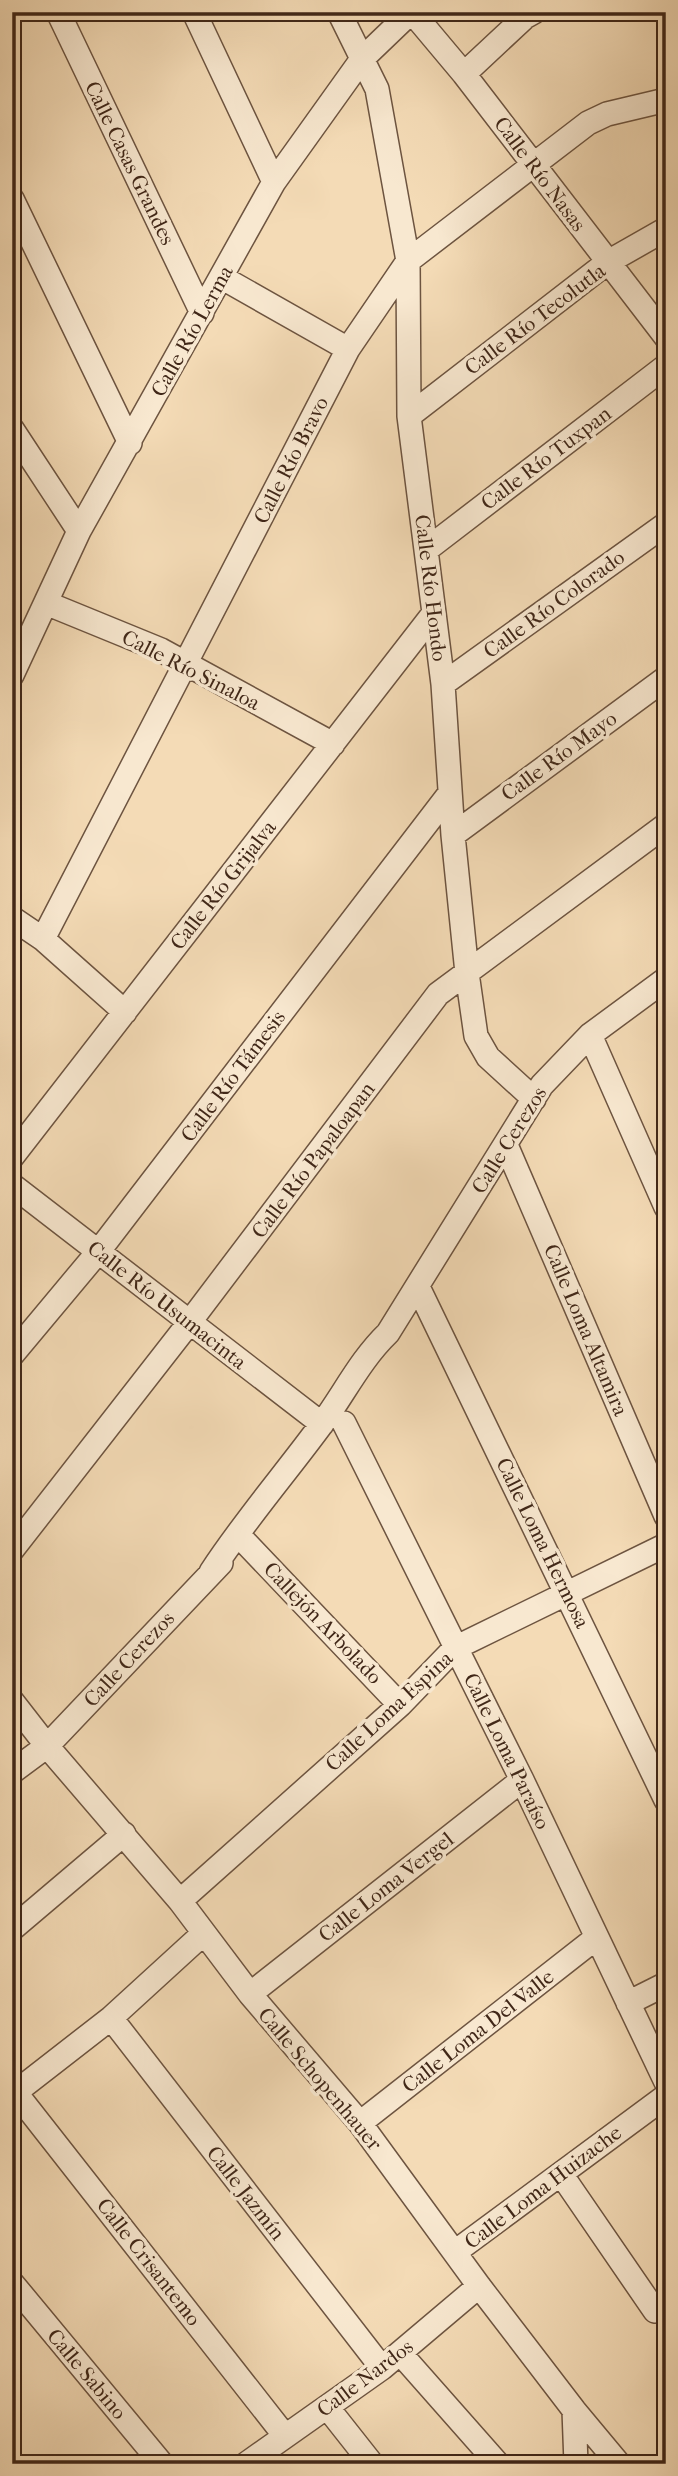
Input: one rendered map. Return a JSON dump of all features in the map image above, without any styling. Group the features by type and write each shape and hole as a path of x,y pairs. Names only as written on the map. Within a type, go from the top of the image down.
{"street":[{"name":"Calle Casas Grandes","path":"58,12 202,313"},
{"path":"194,12 274,182"},
{"name":"Calle Río Hondo","path":"339,12 377,89 408,261 409,416 443,684 453,835 476,1036 488,1057 534,1099"},
{"name":"Calle Río Lerma","path":"15,658 46,603 79,531 274,182 362,59 412,12"},
{"name":"Calle Río Nasas","path":"412,12 464,74 532,166 666,337"},
{"path":"464,74 525,17 534,12"},
{"name":"Calle Río Bravo","path":"43,939 348,349 408,261 587,123 607,114 666,100"},
{"path":"12,199 130,443"},
{"name":"Calle Río Tecolutla","path":"409,416 608,262 666,229"},
{"path":"221,277 348,349"},
{"name":"Calle Río Tuxpan","path":"426,550 666,366"},
{"path":"12,429 79,531"},
{"name":"Calle Río Colorado","path":"443,684 666,524"},
{"name":"Calle Río Sinaloa","path":"46,603 161,650 333,744"},
{"name":"Calle Río Grijalva","path":"12,1157 434,613"},
{"name":"Calle Río Mayo","path":"453,835 666,678"},
{"name":"Calle Río Támesis","path":"12,1355 98,1252 450,793"},
{"name":"Calle Río Papaloapan","path":"12,1550 190,1323 438,994 666,825"},
{"path":"12,918 43,939 125,1012"},
{"name":"Calle Cerezos","path":"12,1772 47,1746 211,1572 245,1542 333,1423 370,1350 388,1333 418,1287 542,1085 590,1035 666,979"},
{"path":"590,1035 666,1207"},
{"name":"Calle Loma Altamira","path":"506,1145 666,1516"},
{"name":"Calle Río Usumacinta","path":"12,1185 190,1323 333,1423"},
{"name":"Calle Loma Hermosa","path":"418,1287 666,1800"},
{"name":"Calle Cerezos","path":"211,1572 235,1535 333,1423"},
{"name":"Calle Loma Paraíso","path":"333,1423 455,1648 522,1780 666,2082"},
{"name":"Callejón Arbolado","path":"245,1542 400,1705"},
{"name":"Calle Loma Espina","path":"180,1901 400,1705 455,1648 666,1545"},
{"name":"Calle Schopenhauer","path":"12,1701 47,1746 180,1901 250,1994 360,2123 479,2286 619,2464"},
{"name":"Calle Loma Vergel","path":"250,1994 522,1780"},
{"path":"12,1929 124,1834"},
{"path":"13,2092 111,2018 204,1933"},
{"name":"Calle Loma Del Valle","path":"360,2123 596,1938"},
{"path":"628,2003 666,1984"},
{"name":"Calle Jazmín","path":"111,2018 382,2368"},
{"name":"Calle Crisantemo","path":"13,2092 285,2436"},
{"name":"Calle Loma Huizache","path":"454,2252 666,2096"},
{"path":"561,2174 654,2311"},
{"name":"Calle Sabino","path":"12,2283 162,2464"},
{"name":"Calle Nardos","path":"246,2464 382,2368 479,2286"},
{"path":"400,2353 498,2464"},
{"path":"327,2407 372,2464"},
{"path":"575,2410 576,2464"}]}
